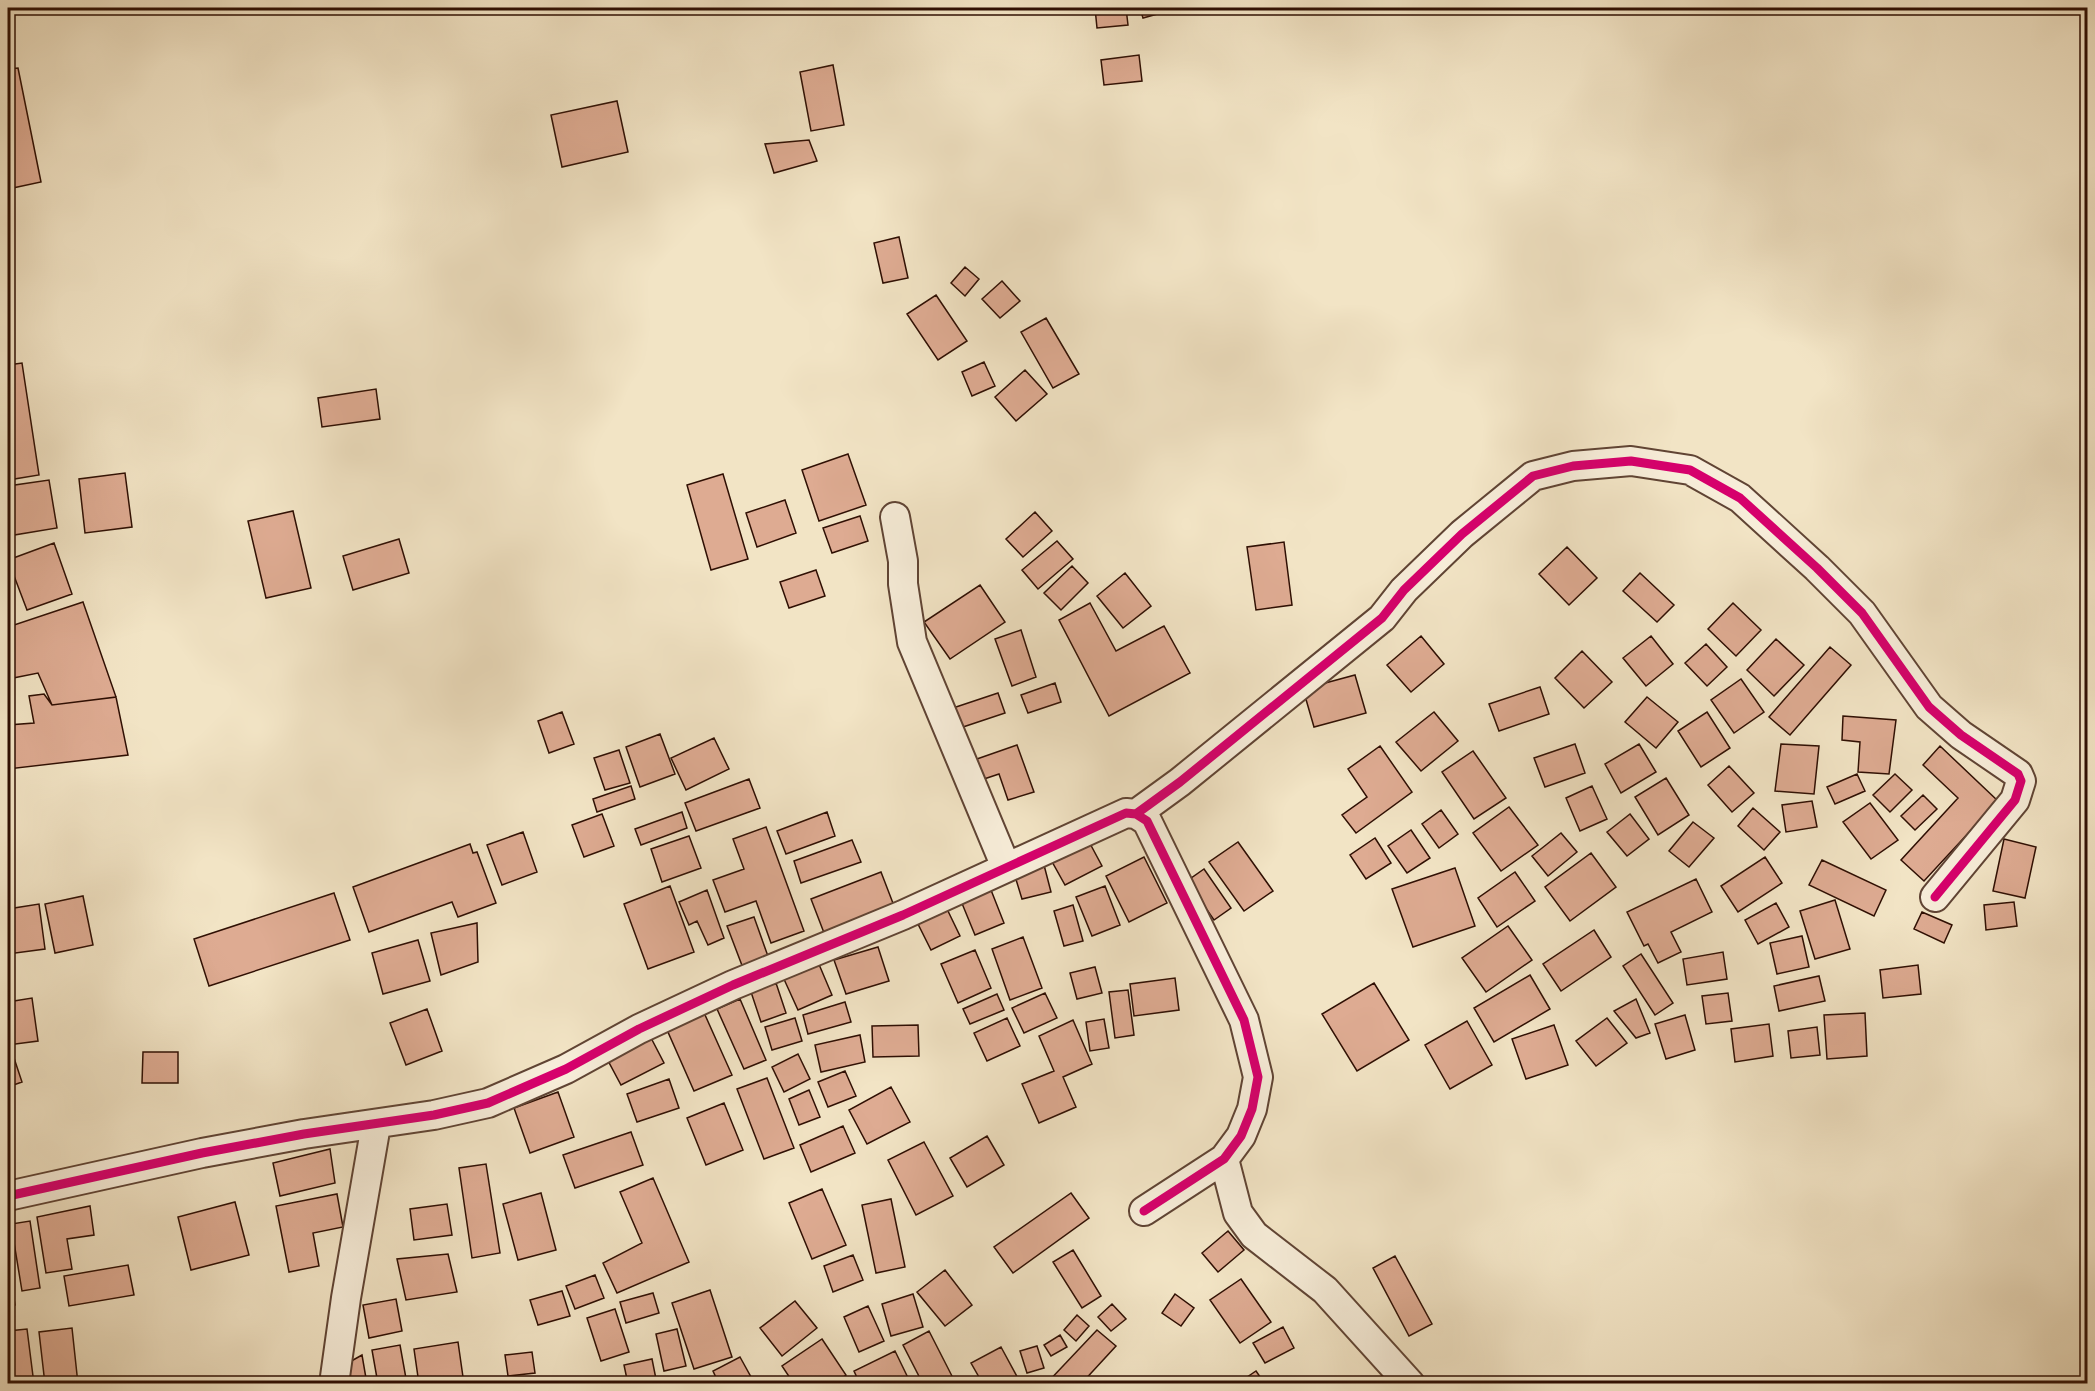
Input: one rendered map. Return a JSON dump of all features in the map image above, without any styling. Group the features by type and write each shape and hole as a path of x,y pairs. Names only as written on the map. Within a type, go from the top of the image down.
{"street":[{"path":"1136,814 1180,782 1382,618 1404,590 1462,534 1533,476 1573,466 1631,461 1690,470 1740,498 1862,613 1929,706 1961,735 2018,774 2021,781 2015,800 1935,897"},
{"path":"895,517 903,561 903,584 912,642 1006,867"},
{"path":"8,1196 202,1153 303,1134 376,1125 488,1103 521,1090 723,990 903,915 1126,813 1136,814 1147,821 1244,1020 1258,1077 1252,1109 1241,1136 1224,1159 1144,1210"},
{"path":"334,1383 347,1287 376,1125"},
{"path":"1224,1159 1238,1213 1254,1235 1325,1290 1410,1383"}],"building":[{"path":"1095,8 1126,8 1128,25 1097,28"},
{"path":"1140,8 1179,8 1143,18"},
{"path":"1139,55 1142,81 1104,85 1101,60"},
{"path":"833,65 844,125 811,131 800,72"},
{"path":"18,68 41,182 8,189 8,69"},
{"path":"617,101 628,152 562,167 551,115"},
{"path":"809,140 817,161 774,173 765,144"},
{"path":"899,237 908,278 883,283 874,243"},
{"path":"965,267 979,279 965,296 951,283"},
{"path":"1002,281 1020,301 1000,318 982,299"},
{"path":"936,295 967,341 938,360 907,314"},
{"path":"1046,318 1079,374 1053,388 1021,332"},
{"path":"984,362 995,386 972,396 962,372"},
{"path":"22,363 39,475 8,480 8,365"},
{"path":"1025,370 1047,394 1016,421 995,397"},
{"path":"376,389 380,419 322,427 318,398"},
{"path":"848,454 866,505 819,521 802,470"},
{"path":"125,473 132,527 85,533 79,479"},
{"path":"723,474 748,559 711,570 687,485"},
{"path":"49,480 57,528 8,536 8,486"},
{"path":"785,500 796,533 757,547 746,513"},
{"path":"293,511 311,588 266,598 248,521"},
{"path":"1035,512 1052,531 1023,557 1006,539"},
{"path":"860,516 868,541 832,553 823,528"},
{"path":"399,539 409,573 353,590 343,556"},
{"path":"1057,541 1073,559 1038,589 1022,570"},
{"path":"1284,542 1292,605 1256,610 1247,547"},
{"path":"54,543 72,594 27,610 8,560"},
{"path":"1567,547 1597,578 1569,605 1539,574"},
{"path":"1072,566 1088,583 1061,610 1044,593"},
{"path":"816,570 825,596 789,608 780,582"},
{"path":"1125,573 1151,606 1123,628 1097,596"},
{"path":"1640,573 1674,605 1657,622 1623,591"},
{"path":"980,585 1005,622 950,659 924,622"},
{"path":"83,602 116,697 52,705 38,673 8,679 8,627"},
{"path":"1090,603 1116,651 1164,626 1190,673 1109,716 1059,620"},
{"path":"1733,603 1761,630 1736,656 1708,629"},
{"path":"1021,630 1036,677 1012,686 995,639"},
{"path":"1421,636 1444,664 1411,692 1387,665"},
{"path":"1651,636 1673,664 1646,686 1623,658"},
{"path":"1776,639 1804,665 1774,696 1747,670"},
{"path":"1706,644 1727,667 1707,686 1685,663"},
{"path":"1830,647 1851,665 1790,735 1769,717"},
{"path":"1582,651 1612,682 1584,708 1555,678"},
{"path":"1355,675 1366,713 1314,727 1303,689"},
{"path":"1741,679 1764,712 1734,733 1711,700"},
{"path":"1055,683 1061,702 1028,713 1021,695"},
{"path":"1540,687 1549,714 1499,731 1489,704"},
{"path":"998,693 1005,713 951,731 944,711"},
{"path":"44,694 52,705 116,697 128,755 8,769 8,725 34,723 29,696"},
{"path":"1647,697 1678,722 1656,748 1625,722"},
{"path":"562,712 574,744 549,753 538,721"},
{"path":"1434,712 1458,741 1421,771 1396,742"},
{"path":"1707,712 1730,748 1701,767 1678,731"},
{"path":"1843,716 1896,720 1889,774 1858,772 1860,742 1842,740"},
{"path":"660,734 675,774 640,787 626,747"},
{"path":"714,738 729,769 686,790 671,758"},
{"path":"1575,744 1585,773 1545,787 1534,758"},
{"path":"1639,744 1656,772 1621,793 1605,764"},
{"path":"1781,744 1819,746 1814,794 1775,791"},
{"path":"1017,745 1034,792 1008,800 999,774 981,780 974,760"},
{"path":"1380,746 1412,792 1356,833 1342,815 1367,797 1348,769"},
{"path":"1940,746 1998,801 1924,881 1901,860 1958,798 1923,765"},
{"path":"619,750 630,783 605,790 594,758"},
{"path":"1473,751 1506,798 1474,819 1442,772"},
{"path":"1729,766 1754,793 1732,812 1708,785"},
{"path":"1857,774 1865,791 1835,804 1827,787"},
{"path":"1895,774 1912,790 1890,812 1873,795"},
{"path":"1666,778 1689,815 1658,835 1635,797"},
{"path":"749,779 760,808 696,831 685,803"},
{"path":"631,786 635,799 597,812 593,799"},
{"path":"1592,786 1607,819 1580,831 1566,798"},
{"path":"1923,795 1937,809 1915,830 1901,816"},
{"path":"1812,801 1817,827 1786,832 1782,805"},
{"path":"1870,803 1898,840 1871,859 1843,822"},
{"path":"1509,807 1538,845 1501,871 1473,833"},
{"path":"1753,808 1780,832 1764,850 1738,826"},
{"path":"1441,810 1458,834 1439,848 1422,824"},
{"path":"682,812 687,828 641,845 635,829"},
{"path":"827,812 835,836 786,854 777,831"},
{"path":"602,814 614,846 584,857 572,825"},
{"path":"1630,814 1649,839 1627,856 1607,832"},
{"path":"1693,822 1714,838 1689,867 1669,851"},
{"path":"766,827 804,931 771,943 756,901 725,912 713,880 744,869 733,839"},
{"path":"1411,830 1430,858 1407,873 1388,846"},
{"path":"523,832 537,872 502,885 487,845"},
{"path":"1561,833 1577,852 1548,876 1532,856"},
{"path":"689,836 701,868 662,882 651,849"},
{"path":"1087,838 1102,866 1065,885 1050,858"},
{"path":"1375,838 1391,863 1366,879 1350,855"},
{"path":"2004,839 2036,847 2025,898 1993,891"},
{"path":"852,840 861,862 801,883 794,861"},
{"path":"1238,842 1273,891 1244,911 1209,862"},
{"path":"470,844 473,853 477,852 496,903 458,917 452,902 369,932 353,887"},
{"path":"1591,853 1616,887 1570,921 1545,887"},
{"path":"1144,857 1167,903 1129,922 1106,876"},
{"path":"1765,857 1782,883 1738,912 1721,886"},
{"path":"1822,860 1886,890 1874,916 1809,885"},
{"path":"1044,865 1051,892 1022,899 1014,873"},
{"path":"1455,868 1475,926 1413,947 1392,889"},
{"path":"1204,869 1231,908 1214,920 1187,881"},
{"path":"881,872 896,911 826,938 811,899"},
{"path":"1515,872 1535,901 1497,927 1478,898"},
{"path":"1696,879 1712,912 1671,932 1681,952 1658,963 1648,944 1644,946 1627,912"},
{"path":"670,886 694,952 648,969 624,904"},
{"path":"1105,886 1120,925 1092,936 1076,897"},
{"path":"707,890 724,938 708,945 697,921 689,925 679,902"},
{"path":"991,890 1004,923 975,935 961,901"},
{"path":"334,893 350,940 209,986 194,939"},
{"path":"83,896 93,945 55,953 45,904"},
{"path":"1835,900 1850,949 1815,959 1800,911"},
{"path":"2014,902 2017,926 1986,930 1984,905"},
{"path":"1776,903 1789,927 1758,944 1745,920"},
{"path":"39,904 45,949 8,954 8,909"},
{"path":"1073,905 1083,941 1064,946 1054,911"},
{"path":"947,909 960,936 931,950 918,924"},
{"path":"1922,912 1952,925 1944,943 1914,929"},
{"path":"754,917 769,959 743,968 727,926"},
{"path":"477,923 478,962 441,975 431,933"},
{"path":"1508,926 1532,960 1486,992 1462,958"},
{"path":"1594,930 1611,957 1561,991 1543,964"},
{"path":"1802,936 1809,967 1777,974 1770,943"},
{"path":"1023,937 1042,988 1010,1000 992,949"},
{"path":"418,940 430,981 383,994 372,953"},
{"path":"878,947 889,981 846,994 834,960"},
{"path":"975,950 991,988 958,1003 941,964"},
{"path":"1723,952 1727,979 1687,985 1683,959"},
{"path":"1641,954 1673,1003 1655,1015 1623,966"},
{"path":"818,962 832,995 798,1010 783,977"},
{"path":"1918,965 1921,994 1883,998 1880,970"},
{"path":"1095,967 1102,993 1077,999 1070,973"},
{"path":"1530,975 1550,1009 1494,1042 1474,1008"},
{"path":"1819,976 1825,1001 1779,1011 1774,986"},
{"path":"1175,978 1179,1010 1134,1016 1130,984"},
{"path":"776,983 786,1013 761,1022 751,992"},
{"path":"1374,983 1409,1040 1357,1071 1322,1014"},
{"path":"1128,990 1134,1035 1115,1038 1109,992"},
{"path":"1045,993 1057,1018 1024,1033 1012,1008"},
{"path":"1728,993 1732,1021 1706,1024 1702,996"},
{"path":"997,994 1004,1010 970,1024 963,1009"},
{"path":"32,998 38,1041 8,1045 8,1002"},
{"path":"740,999 766,1060 744,1069 717,1009"},
{"path":"1636,999 1650,1033 1636,1038 1614,1011"},
{"path":"845,1002 851,1022 808,1034 803,1015"},
{"path":"701,1006 732,1075 694,1091 664,1023"},
{"path":"427,1009 442,1051 406,1065 390,1023"},
{"path":"1865,1013 1867,1056 1827,1059 1824,1015"},
{"path":"1685,1015 1695,1050 1666,1059 1655,1024"},
{"path":"795,1018 802,1041 772,1050 765,1027"},
{"path":"1007,1018 1020,1046 987,1061 974,1033"},
{"path":"1607,1018 1627,1043 1596,1066 1576,1041"},
{"path":"1104,1019 1109,1048 1090,1051 1086,1022"},
{"path":"1073,1020 1092,1064 1063,1077 1076,1107 1039,1123 1022,1084 1054,1071 1039,1036"},
{"path":"1467,1021 1492,1065 1450,1089 1425,1045"},
{"path":"1769,1024 1773,1056 1735,1062 1731,1029"},
{"path":"918,1025 919,1056 873,1057 872,1026"},
{"path":"1554,1025 1568,1065 1526,1079 1512,1039"},
{"path":"1817,1027 1820,1055 1791,1058 1788,1031"},
{"path":"649,1034 664,1063 621,1085 605,1055"},
{"path":"860,1035 865,1062 821,1072 815,1045"},
{"path":"12,1052 22,1082 8,1087 8,1053"},
{"path":"143,1052 178,1052 178,1083 142,1083"},
{"path":"798,1054 810,1079 784,1092 772,1067"},
{"path":"845,1071 856,1096 828,1107 818,1082"},
{"path":"767,1078 794,1148 764,1159 737,1089"},
{"path":"669,1079 679,1108 637,1122 627,1094"},
{"path":"891,1087 910,1122 867,1144 849,1110"},
{"path":"809,1090 820,1117 799,1125 789,1099"},
{"path":"558,1092 574,1137 530,1153 514,1108"},
{"path":"724,1103 743,1150 706,1165 687,1118"},
{"path":"843,1126 855,1153 811,1172 800,1145"},
{"path":"631,1132 643,1165 575,1188 563,1155"},
{"path":"987,1136 1004,1165 967,1187 950,1158"},
{"path":"924,1142 953,1196 916,1215 888,1160"},
{"path":"330,1149 335,1183 280,1196 273,1163"},
{"path":"486,1164 500,1253 472,1258 459,1168"},
{"path":"653,1178 689,1262 617,1293 603,1263 642,1243 620,1192"},
{"path":"822,1189 846,1245 812,1259 789,1203"},
{"path":"541,1193 556,1250 518,1260 503,1204"},
{"path":"1071,1193 1089,1218 1013,1273 994,1247"},
{"path":"337,1194 343,1227 313,1233 319,1266 289,1272 276,1206"},
{"path":"891,1199 905,1267 876,1273 862,1205"},
{"path":"235,1202 249,1255 191,1270 178,1217"},
{"path":"447,1204 452,1235 414,1240 410,1209"},
{"path":"90,1206 94,1235 67,1239 72,1269 46,1273 37,1217"},
{"path":"30,1221 40,1288 22,1291 11,1224"},
{"path":"1228,1231 1244,1250 1218,1272 1202,1253"},
{"path":"1073,1250 1101,1296 1082,1308 1053,1262"},
{"path":"448,1254 457,1292 406,1300 397,1259"},
{"path":"853,1255 863,1280 833,1292 824,1266"},
{"path":"1395,1256 1432,1324 1409,1336 1373,1268"},
{"path":"8,1263 15,1305 8,1307"},
{"path":"128,1265 134,1295 69,1306 64,1276"},
{"path":"945,1270 972,1305 945,1326 917,1292"},
{"path":"595,1275 604,1298 575,1309 566,1286"},
{"path":"1241,1279 1271,1322 1240,1343 1210,1300"},
{"path":"710,1290 732,1357 694,1369 672,1303"},
{"path":"562,1291 570,1316 538,1325 530,1300"},
{"path":"653,1293 659,1313 626,1323 620,1302"},
{"path":"913,1294 923,1327 891,1336 882,1304"},
{"path":"1175,1294 1194,1308 1181,1326 1162,1313"},
{"path":"396,1299 402,1331 369,1338 363,1305"},
{"path":"795,1301 817,1328 782,1356 760,1328"},
{"path":"1112,1304 1126,1319 1111,1331 1098,1317"},
{"path":"868,1306 884,1341 859,1352 844,1317"},
{"path":"615,1309 629,1352 601,1361 587,1318"},
{"path":"1077,1315 1089,1326 1076,1341 1064,1330"},
{"path":"1283,1327 1294,1348 1265,1363 1253,1343"},
{"path":"72,1328 78,1384 45,1384 39,1332"},
{"path":"27,1329 34,1384 8,1384 8,1331"},
{"path":"677,1329 686,1366 664,1371 656,1334"},
{"path":"1097,1330 1116,1346 1081,1384 1046,1384"},
{"path":"929,1331 956,1384 923,1384 903,1345"},
{"path":"1060,1335 1067,1347 1051,1356 1044,1345"},
{"path":"822,1339 846,1375 834,1384 794,1384 782,1366"},
{"path":"458,1342 464,1384 419,1384 414,1349"},
{"path":"400,1345 407,1384 378,1384 372,1350"},
{"path":"1037,1346 1044,1368 1027,1373 1020,1351"},
{"path":"1001,1347 1021,1384 983,1384 971,1363"},
{"path":"895,1351 911,1384 860,1384 854,1371"},
{"path":"532,1352 535,1373 508,1376 505,1355"},
{"path":"362,1355 367,1384 347,1384 346,1364"},
{"path":"740,1357 751,1377 738,1384 719,1384 713,1371"},
{"path":"652,1359 657,1384 628,1384 624,1365"},
{"path":"1256,1371 1265,1384 1237,1384"}],"cycle path":[{"path":"1136,814 1180,782 1382,618 1404,590 1462,534 1533,476 1573,466 1631,461 1690,470 1740,498 1817,568 1862,613 1929,707 1961,735 2018,774 2021,781 2015,800 1935,897"},
{"path":"8,1196 202,1153 304,1134 434,1115 488,1103 566,1069 639,1029 733,985 903,915 1126,813 1136,814 1147,821 1244,1020 1258,1077 1252,1109 1241,1136 1224,1159 1144,1211"}]}
